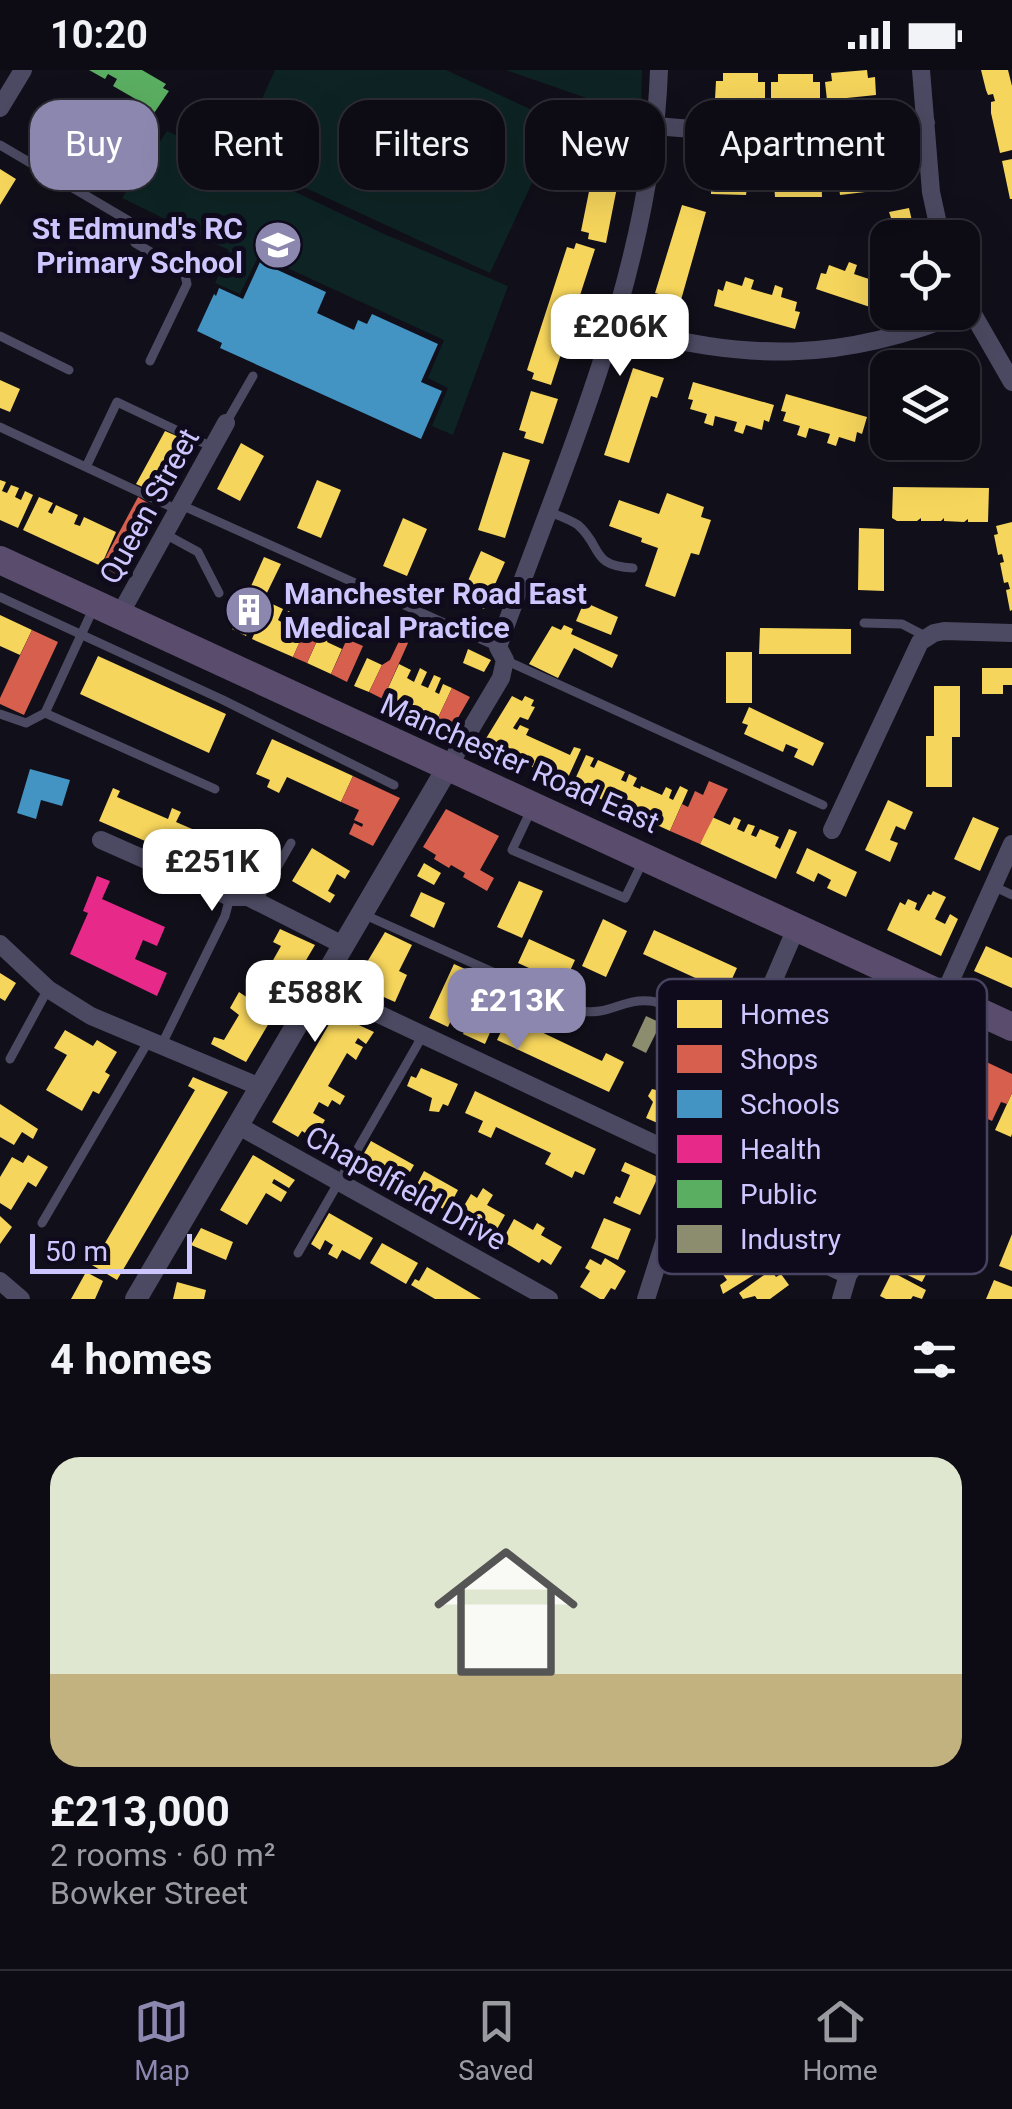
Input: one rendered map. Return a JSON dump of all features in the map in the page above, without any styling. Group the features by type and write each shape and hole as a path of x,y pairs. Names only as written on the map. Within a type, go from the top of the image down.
{"main road":[{"name":"Manchester Road East","path":"0,560 910,979"},
{"name":"Manchester Road East","path":"987,1015 1012,1027"}],"street":[{"path":"0,108 22,70"},
{"path":"658,100 660,70"},
{"path":"921,70 937,220"},
{"path":"665,127 771,134 842,132 926,123"},
{"path":"136,1299 501,678 501,654 547,511 614,326 647,190"},
{"path":"614,326 716,349 826,350 896,338 912,330"},
{"path":"980,326 1012,382"},
{"name":"Queen Street","path":"107,610 165,534 226,423"},
{"path":"832,830 832,809 915,649 927,636 944,631 1012,633"},
{"path":"101,840 230,896 248,897 343,945"},
{"path":"951,979 1012,844"},
{"path":"774,979 797,926"},
{"path":"0,944 48,989 92,1016 260,1087"},
{"path":"319,986 657,1145"},
{"name":"Chapelfield Drive","path":"237,1125 549,1299"},
{"path":"646,1299 657,1264"},
{"path":"841,1299 848,1275"},
{"path":"0,1281 21,1299"}],"lane":[{"path":"0,145 129,222 136,243 184,271 187,284 150,360"},
{"path":"0,336 69,370"},
{"path":"226,423 253,376"},
{"path":"86,467 117,402 213,447"},
{"path":"0,427 832,809"},
{"path":"547,511 577,525 601,560 613,567 633,568"},
{"path":"165,534 198,552 219,593"},
{"path":"0,597 394,785"},
{"path":"0,714 26,723 45,714 82,634 107,610"},
{"path":"864,624 902,624 927,636"},
{"path":"45,714 215,790"},
{"path":"534,805 512,850 626,898 646,856"},
{"path":"257,902 290,844"},
{"path":"993,886 1012,894"},
{"path":"42,1222 155,1044 225,916 230,896"},
{"path":"361,913 580,1010 596,1014 630,1003 657,1002"},
{"path":"10,1059 48,989"},
{"path":"298,1253 424,1035"}],"green space":[{"path":"275,70 446,70 525,107 525,190 529,190 490,273 310,190 319,190 319,100 261,100"},
{"path":"506,70 642,70 641,100 592,100"},
{"path":"167,131 178,136 178,190 291,190 508,286 453,435 432,426 448,388 428,378 444,340 259,255 240,294 215,283 229,250 122,198 127,190 158,190 158,144"}],"building: Homes":[{"path":"867,70 868,78 875,77 876,95 827,100 825,82 832,81 831,73"},
{"path":"981,70 1008,70 1012,86 1012,150 1000,153 991,113 991,102 995,101 993,94 988,95"},
{"path":"723,73 758,73 758,82 765,82 765,100 715,99 716,81 723,81"},
{"path":"778,74 813,74 813,82 820,82 820,100 771,100 771,82 778,82"},
{"path":"1012,159 1012,199 1010,199 1002,161"},
{"path":"0,169 16,179 0,205"},
{"path":"589,190 616,190 606,243 588,239 589,233 581,231"},
{"path":"711,190 747,190 746,195 711,194"},
{"path":"775,190 822,190 822,197 775,197"},
{"path":"839,190 882,190 840,195"},
{"path":"682,205 706,212 681,300 655,293"},
{"path":"909,208 912,220 883,220 891,218 889,212"},
{"path":"576,243 595,249 551,385 532,379 534,373 527,370 567,247 574,249"},
{"path":"849,262 857,265 854,274 870,279 870,307 816,289 821,273 826,274 829,265 845,271"},
{"path":"745,277 754,280 751,289 772,295 775,285 783,288 781,297 797,302 795,311 800,312 795,329 714,306 718,289 723,291 726,281 742,286"},
{"path":"633,368 664,378 657,398 651,396 629,463 604,455"},
{"path":"0,380 20,389 10,412 0,408"},
{"path":"693,382 774,405 769,422 764,420 762,430 746,425 743,434 734,431 737,422 715,416 713,426 704,423 707,414 690,409 693,400 688,399"},
{"path":"531,391 558,399 543,444 524,438 526,432 519,430"},
{"path":"786,394 867,417 862,434 857,432 855,442 839,437 836,446 827,443 830,434 809,428 806,438 797,435 800,426 783,421 786,412 781,411"},
{"path":"165,431 193,443 163,496 136,484"},
{"path":"241,443 264,456 240,501 217,489"},
{"path":"503,452 530,460 505,538 478,530"},
{"path":"0,480 6,482 2,491 7,493 11,485 19,488 15,497 21,500 25,491 33,495 18,528 0,520"},
{"path":"317,480 341,490 321,538 297,528"},
{"path":"893,487 989,488 988,522 944,518 897,521 892,518"},
{"path":"667,493 704,507 701,517 711,520 699,555 691,553 675,597 645,586 658,548 609,526 619,500 659,514"},
{"path":"39,497 53,503 48,512 52,514 56,505 78,515 74,524 80,526 84,517 116,532 101,566 23,530"},
{"path":"403,518 427,529 407,576 383,566"},
{"path":"1012,522 1010,611 1006,590 1010,589 1008,582 1004,583 1000,563 1004,562 1002,554 998,555 994,535 998,534 996,526"},
{"path":"859,528 884,529 884,591 858,590"},
{"path":"481,551 505,562 484,609 460,599"},
{"name":"Manchester Road East Medical Practice","path":"264,557 281,564 246,636 232,629"},
{"path":"268,602 283,609 278,620 283,623 288,611 296,615 291,626 296,629 301,617 309,621 293,657 252,639"},
{"path":"584,602 618,617 611,635 576,621"},
{"path":"0,615 32,630 20,655 0,646"},
{"path":"325,623 334,627 327,642 342,649 331,674 307,663"},
{"path":"564,625 573,629 571,634 618,655 612,668 574,648 558,678 529,664 552,626 561,630"},
{"path":"760,628 851,629 851,654 759,654"},
{"path":"468,649 491,660 484,672 463,663"},
{"path":"726,652 752,652 752,703 726,703"},
{"path":"98,656 226,714 209,753 80,694"},
{"path":"367,658 382,665 369,692 354,686"},
{"path":"399,664 411,670 407,678 414,682 420,668 427,672 421,685 428,688 434,675 441,678 435,692 439,694 443,684 452,688 436,722 383,699"},
{"path":"982,668 1012,668 1012,685 1003,685 1003,694 982,694"},
{"path":"934,686 960,686 960,737 952,737 952,787 926,787 926,736 934,736"},
{"path":"512,696 522,701 525,696 534,700 531,706 535,707 528,720 520,717 513,728 517,730 520,725 529,729 526,735 570,755 574,747 581,749 566,782 482,745"},
{"path":"749,707 824,743 813,766 794,757 798,749 786,744 783,752 744,734 748,725 742,723"},
{"path":"272,739 353,776 341,802 287,777 279,793 267,787 270,780 256,774"},
{"path":"586,755 594,758 590,766 594,768 598,760 625,772 621,780 626,782 629,774 637,778 633,786 640,789 641,786 662,795 666,787 672,790 669,798 673,800 680,786 688,790 670,831 572,786"},
{"path":"113,788 120,791 117,797 168,819 172,808 181,812 176,822 254,856 242,883 99,821"},
{"path":"888,800 913,812 905,830 896,826 890,840 898,843 890,862 865,850"},
{"path":"712,817 730,825 734,817 741,820 737,829 744,832 748,824 755,826 751,835 756,837 760,829 779,837 775,846 780,849 789,829 797,832 776,879 700,844"},
{"path":"973,817 999,828 980,871 954,859"},
{"path":"312,848 350,871 345,879 337,874 328,891 335,895 330,903 292,881"},
{"path":"807,848 857,872 846,897 827,888 831,880 818,873 814,882 796,873"},
{"path":"424,863 441,873 434,885 417,876"},
{"path":"519,881 543,891 522,938 497,927"},
{"path":"933,891 946,897 935,919 945,924 950,914 958,919 941,956 887,930 900,902 905,905 908,899 917,903 915,909 919,911"},
{"path":"421,892 445,903 434,928 410,916"},
{"path":"603,919 627,931 606,977 582,966"},
{"path":"280,929 315,945 246,1062 211,1044 214,1037 224,1040 239,1015 230,1008 239,992 248,998 259,985 247,979 251,971 263,978 281,946 273,942"},
{"path":"654,930 737,968 732,979 698,979 643,954"},
{"path":"385,932 412,945 399,971 407,975 395,1002 354,984"},
{"path":"529,939 575,960 564,984 518,963"},
{"path":"986,946 1012,958 1012,988 974,971"},
{"path":"454,964 511,990 518,997 510,1014 500,1010 485,1044 463,1034 468,1023 453,1016 448,1027 429,1018"},
{"path":"0,973 16,983 5,1001 0,998"},
{"path":"335,1014 374,1032 366,1044 358,1038 355,1043 363,1047 356,1060 347,1053 328,1086 345,1096 340,1105 332,1100 328,1107 319,1102 313,1113 325,1120 314,1139 302,1131 298,1137 272,1122"},
{"path":"508,1017 525,1025 528,1019 538,1023 535,1029 602,1061 606,1053 624,1062 609,1092 497,1040"},
{"path":"65,1030 93,1046 97,1040 117,1052 105,1072 110,1075 99,1094 93,1091 82,1111 46,1090 67,1055 54,1048"},
{"path":"421,1068 458,1084 448,1106 443,1104 439,1112 429,1111 432,1098 407,1086"},
{"path":"193,1077 228,1092 117,1280 92,1265 195,1090 188,1086"},
{"path":"652,1089 657,1090 657,1123 646,1118 653,1102 648,1096"},
{"path":"475,1091 596,1149 584,1175 575,1171 572,1178 545,1164 551,1153 496,1127 491,1138 478,1132 483,1121 465,1113"},
{"path":"1012,1093 1012,1134 1011,1137 995,1130"},
{"path":"0,1104 38,1129 33,1139 22,1132 14,1145 0,1137"},
{"path":"371,1141 414,1165 402,1186 368,1167 371,1162 362,1157"},
{"path":"28,1155 48,1167 36,1187 28,1182 11,1210 0,1203 0,1177 12,1157 23,1163"},
{"path":"253,1155 295,1180 289,1188 274,1179 272,1183 287,1192 281,1202 266,1193 247,1225 220,1210"},
{"path":"625,1162 657,1177 640,1215 613,1203 616,1196 620,1198 630,1175 621,1171"},
{"path":"424,1171 458,1190 447,1211 413,1192"},
{"path":"483,1188 493,1195 487,1205 505,1215 493,1236 458,1216 471,1194 477,1198"},
{"path":"329,1213 373,1238 360,1260 342,1250 337,1259 328,1254 333,1245 325,1240 320,1250 311,1244"},
{"path":"0,1216 12,1227 0,1244"},
{"path":"604,1218 631,1229 618,1260 591,1248"},
{"path":"514,1219 533,1230 537,1223 545,1228 541,1235 562,1247 551,1265 542,1259 539,1263 502,1241"},
{"path":"201,1228 233,1242 226,1260 191,1245"},
{"path":"1012,1234 1012,1271 999,1266"},
{"path":"382,1243 418,1263 406,1284 370,1263"},
{"path":"605,1258 626,1271 615,1290 611,1288 600,1299 580,1287 590,1271 585,1268 590,1259 601,1265"},
{"path":"427,1267 481,1299 435,1299 411,1285 415,1279 419,1281"},
{"path":"86,1272 103,1281 95,1299 71,1299"},
{"path":"723,1274 755,1274 723,1294 720,1285 727,1280"},
{"path":"765,1274 776,1277 781,1274 789,1285 770,1299 743,1299 739,1293"},
{"path":"891,1274 926,1290 922,1299 880,1296"},
{"path":"905,1274 926,1274 922,1282"},
{"path":"994,1280 1012,1287 1012,1299 986,1299"},
{"path":"177,1282 206,1290 204,1299 173,1299"}],"building: Shops":[{"path":"138,497 155,507 133,544 128,541 116,574 101,566"},
{"path":"316,622 324,625 307,663 293,657 304,632 310,634"},
{"path":"32,630 58,642 24,715 0,704 0,698"},
{"path":"347,639 363,646 347,682 331,674"},
{"path":"400,639 408,643 383,699 369,692"},
{"path":"452,688 470,697 451,730 436,722"},
{"path":"353,776 400,798 373,846 349,834 354,823 362,827 363,824 354,820 359,810 341,802"},
{"path":"709,781 728,789 700,844 670,831 682,804 688,807 695,791 703,795"},
{"path":"446,809 499,836 480,870 494,878 487,891 463,877 465,873 434,859 436,855 423,847"},
{"path":"987,1062 1012,1074 1012,1093 1007,1104 1001,1102 992,1121 987,1119"}],"building: Schools":[{"path":"260,262 326,292 317,313 354,330 358,320 367,324 372,314 438,344 421,382 442,391 421,439 220,348 222,343 197,331 219,288 243,299"},
{"path":"30,769 70,780 62,806 41,800 36,819 17,813"}],"building: Health":[{"path":"97,876 110,881 102,899 165,927 157,946 143,940 135,959 167,973 157,996 70,954 88,913 83,911"}],"building: Public":[{"path":"89,70 142,70 166,84 163,88 169,91 158,107 158,100 137,100 113,86 117,79 108,74 105,79"}],"building: Industry":[{"path":"646,1016 657,1021 657,1031 646,1053 632,1046"}],"place":[{"name":"St Edmund's RC Primary School","path":"278,245"},
{"name":"Manchester Road East Medical Practice","path":"249,610"}]}
